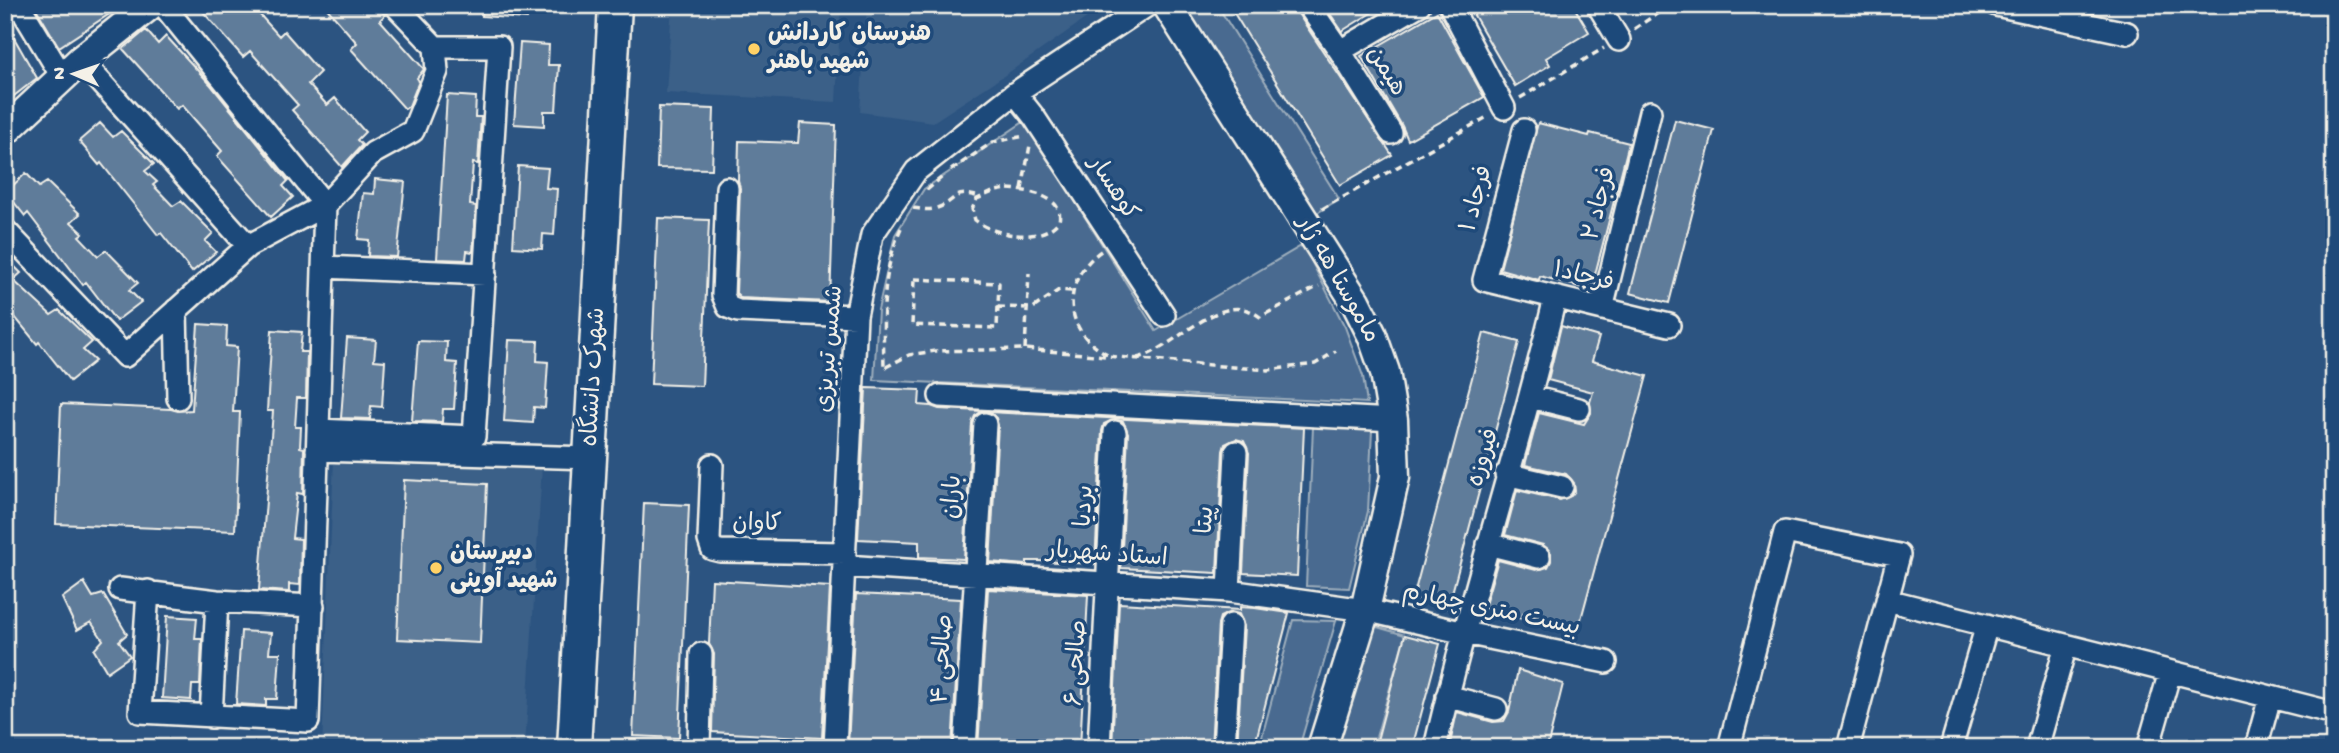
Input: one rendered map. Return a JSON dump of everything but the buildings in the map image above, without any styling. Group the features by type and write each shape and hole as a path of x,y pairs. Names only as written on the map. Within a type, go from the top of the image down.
{"main road":[{"path":"5,131 72,69 150,5"},
{"name":"شهرک دانشگاه","path":"574,748 615,5"},
{"path":"591,748 628,5"},
{"name":"ماموستا هه ژار","path":"1167,5 1355,301 1372,335 1385,372 1394,421 1395,477 1365,610 1322,748"}],"street":[{"path":"19,5 72,69 248,246"},
{"path":"148,591 140,712 308,721 325,205 163,5"},
{"path":"5,230 125,356 248,246 325,205 373,153 413,131 438,71 435,47 395,5"},
{"name":"شمس تبریزی","path":"835,748 856,316 872,235 916,171 1015,93 1148,5"},
{"name":"هیمن","path":"1308,5 1391,133"},
{"path":"1340,51 1419,5"},
{"path":"1450,5 1504,108"},
{"path":"1598,5 1619,40"},
{"path":"1996,5 2039,10 2127,33"},
{"path":"318,440 474,437 499,47 435,47"},
{"name":"کوهسار","path":"1015,93 1034,117 1164,315"},
{"name":"فرجاد ۲","path":"1602,309 1650,112"},
{"name":"فرجاد ۱","path":"1484,280 1524,130"},
{"path":"727,188 723,295 728,307 738,312 856,316"},
{"path":"323,267 485,274"},
{"name":"فرجاد۱","path":"1484,280 1669,325"},
{"name":"فیروزه","path":"1435,748 1506,474 1531,397 1555,298"},
{"path":"176,310 178,398"},
{"path":"940,396 1394,421"},
{"path":"1531,397 1579,409"},
{"name":"باران","path":"976,574 985,424"},
{"name":"بردیا","path":"1109,582 1115,432"},
{"path":"318,440 591,458"},
{"name":"پیتا","path":"1229,591 1236,452"},
{"name":"کاوان","path":"712,465 709,540 712,549 844,559"},
{"path":"1506,474 1562,487"},
{"path":"1729,748 1786,532 1899,555 1848,748"},
{"path":"1488,544 1539,557"},
{"name":"استاد شهریار","path":"844,559 976,574 1229,591 1365,610"},
{"name":"صالحی ۴","path":"965,748 976,574"},
{"name":"صالحی ۶","path":"1099,748 1109,582"},
{"path":"120,589 218,601 313,606"},
{"path":"1889,593 1887,600 2334,713"},
{"path":"211,717 218,601"},
{"name":"بیست متری چهارم","path":"1365,610 1606,662"},
{"path":"1224,748 1231,625"},
{"path":"1951,748 1987,625"},
{"path":"2037,748 2066,645"},
{"path":"699,748 701,654"},
{"path":"2148,748 2170,672"},
{"path":"1447,696 1496,709"},
{"path":"2256,748 2270,697"}],"path":[{"path":"925,191 947,172 993,142 1020,138 1032,133"},
{"path":"1022,190 1030,144"},
{"path":"1022,190 1056,204 1060,216 1056,226 1028,235 1003,233 979,223 972,215 973,204 980,197 995,191 1022,190"},
{"path":"913,208 935,209 945,205 956,195 980,197"},
{"path":"908,215 919,200"},
{"path":"904,223 894,246 885,281 884,368 909,355 935,351 1025,349 1268,370 1315,364 1336,351"},
{"path":"1025,349 1029,273"},
{"path":"914,279 999,283 998,306 997,328 912,325 914,279"},
{"path":"998,306 1034,308 1059,290 1073,291"}],"shaded area":[{"name":"هنرستان کاردانش شهید باهنر","path":"672,5 841,5 836,102 666,93"},
{"path":"867,5 1105,5 933,122 860,112"},
{"path":"1183,5 1217,5 1339,199 1317,213"},
{"path":"1025,121 1156,331 1303,245 1345,327 1363,376 1367,403 874,380 878,310 895,235 924,189"},
{"path":"1313,427 1372,430 1368,511 1349,588 1306,586"},
{"path":"334,459 542,466 525,748 322,748"},
{"path":"1293,620 1336,621 1299,748 1259,748"},
{"path":"1370,625 1405,635 1373,748 1335,748"}],"place":[{"name":"هنرستان کاردانش شهید باهنر","path":"754,49"},
{"name":"دبیرستان شهید آوینی","path":"436,568"}]}
